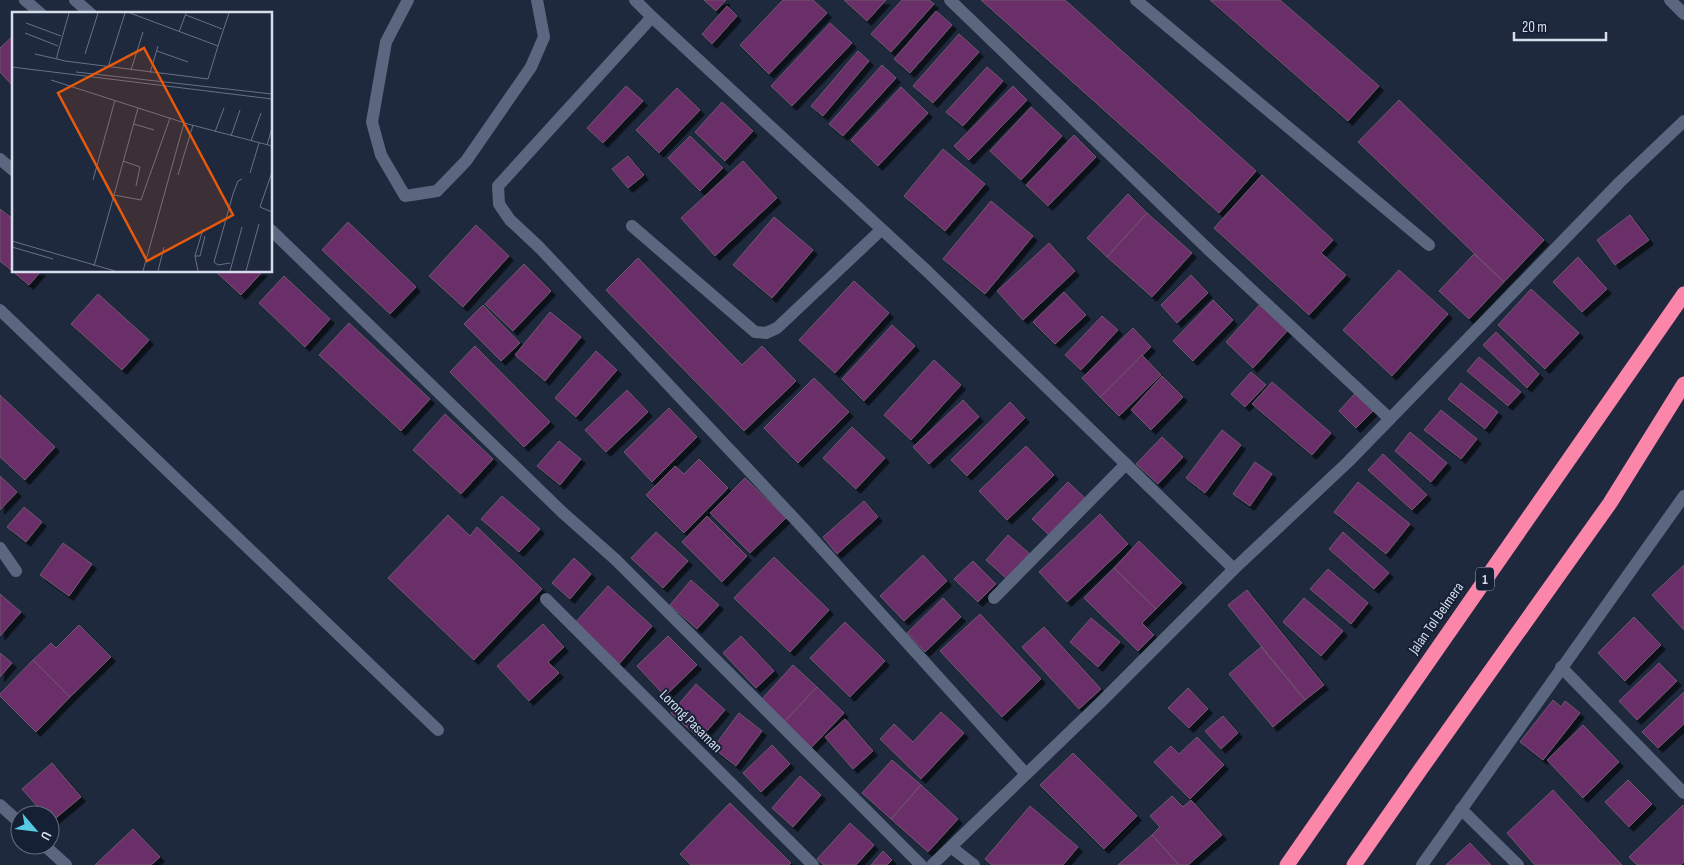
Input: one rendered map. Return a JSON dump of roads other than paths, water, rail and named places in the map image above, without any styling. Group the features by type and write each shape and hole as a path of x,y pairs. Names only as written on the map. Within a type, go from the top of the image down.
{"highway":[{"name":"Jalan Tol Belmera","path":"1287,865 1684,294"},
{"path":"1354,865 1610,503 1684,384"}],"street":[{"path":"25,0 39,12"},
{"path":"75,0 90,12"},
{"path":"408,0 386,42 372,122 381,155 405,196 437,191 466,161 531,67 544,37 537,0"},
{"path":"635,0 882,230 1234,569"},
{"path":"950,0 1211,252 1390,419"},
{"path":"1136,0 1429,245"},
{"path":"1670,0 1684,14"},
{"path":"652,17 498,186 499,204 510,220 540,248 805,530 1026,774"},
{"path":"932,865 1234,569 1348,462 1620,182 1684,121"},
{"path":"0,159 12,169"},
{"path":"632,226 755,332 766,333 776,328 882,230"},
{"path":"272,231 562,512 616,560 921,865"},
{"path":"0,310 438,730"},
{"path":"994,598 1126,464"},
{"path":"1422,865 1561,667 1683,500"},
{"path":"0,548 16,571"},
{"name":"Lorong Pasaman","path":"546,599 813,865"},
{"path":"1561,667 1684,793"},
{"path":"0,805 10,814"},
{"path":"1461,809 1518,865"},
{"path":"951,847 974,865"},
{"path":"55,855 66,865"}]}
